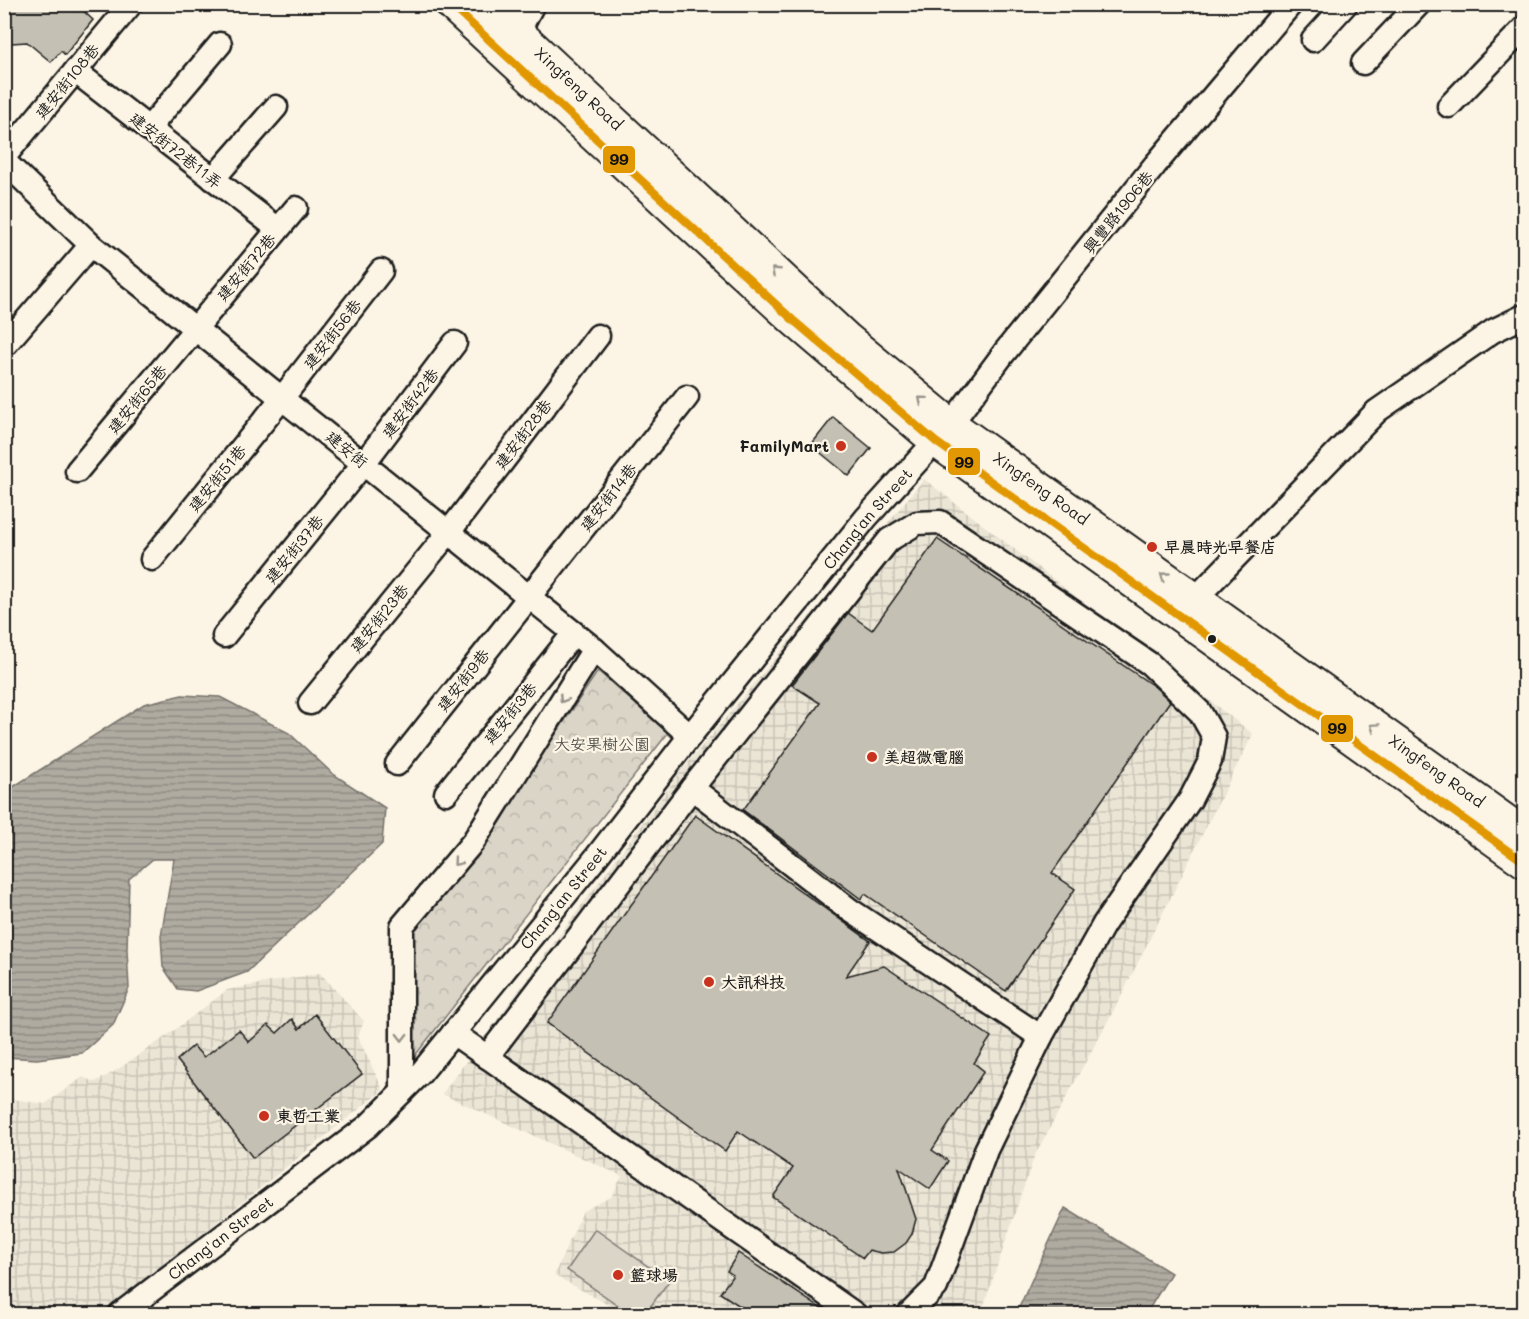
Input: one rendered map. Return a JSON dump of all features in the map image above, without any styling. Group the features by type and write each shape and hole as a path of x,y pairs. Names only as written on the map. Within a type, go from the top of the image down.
{"main road":[{"name":"Xingfeng Road","path":"450,4 784,312 943,433 1524,862"},
{"name":"Xingfeng Road","path":"488,4 846,337 943,433 1196,599 1524,833"}],"street":[{"name":"建安街108巷","path":"4,159 131,4"},
{"path":"518,33 533,4"},
{"name":"興豐路1906巷","path":"943,433 1155,165 1291,4"},
{"path":"1313,40 1346,4"},
{"path":"1363,63 1419,4"},
{"path":"1449,106 1524,28"},
{"path":"148,129 220,44"},
{"name":"建安街72巷11弄","path":"75,71 278,230"},
{"path":"213,179 276,107"},
{"name":"建安街","path":"4,159 92,244 594,649 690,736"},
{"name":"建安街72巷","path":"196,327 296,208"},
{"path":"4,346 92,244"},
{"name":"建安街56巷","path":"283,397 381,271"},
{"path":"1196,599 1377,411 1493,331 1524,316"},
{"name":"建安街65巷","path":"77,471 196,327"},
{"name":"建安街28巷","path":"449,532 597,336"},
{"name":"建安街42巷","path":"364,463 455,343"},
{"name":"建安街51巷","path":"152,559 283,397"},
{"name":"建安街14巷","path":"529,597 687,397"},
{"name":"Chang'an Street","path":"120,1314 368,1126 420,1074 594,860 690,736 866,518 943,433"},
{"name":"建安街37巷","path":"224,636 364,463"},
{"path":"487,1057 692,788 889,540 917,522 940,522 1150,664 1200,712 1214,737 1210,761 1190,800 1104,924 1041,1037 986,1150 936,1287 909,1314"},
{"name":"建安街23巷","path":"310,703 449,532"},
{"name":"建安街9巷","path":"397,764 529,597"},
{"name":"建安街3巷","path":"446,793 574,633"},
{"path":"402,1092 402,926 473,842 594,649"},
{"path":"692,788 850,910 1041,1037"},
{"path":"453,1033 855,1314"}],"shaded area":[{"path":"924,479 1253,734 1117,1004 1034,1157 981,1314 625,1314 554,1275 583,1211 611,1197 622,1176 442,1094 679,774"},
{"path":"182,695 220,697 289,733 333,774 385,808 382,844 247,972 196,991 178,989 163,967 161,936 174,859 153,859 129,879 127,950 129,988 113,1025 82,1053 37,1059 5,1057 5,792 144,704"},
{"path":"320,973 364,1021 358,1037 383,1090 102,1314 5,1314 4,1097 45,1104 83,1077 95,1082 114,1072 227,990"},
{"path":"1065,1208 1171,1273 1146,1314 1016,1314"}],"green space":[{"name":"大安果樹公園","path":"598,671 668,733 406,1067 405,934 482,844"},
{"name":"籃球場","path":"595,1229 669,1281 645,1314 631,1314 567,1270"}],"building":[{"path":"4,4 67,4 75,11 78,6 93,20 65,55 61,51 51,62 27,42 11,43 4,38"},
{"name":"FamilyMart","path":"833,417 871,448 849,476 811,445"},
{"path":"937,539 1155,687 1170,701 1052,873 1075,889 1006,991 865,894 861,899 743,810 820,703 792,685 848,613 872,630"},
{"path":"695,815 870,941 846,976 884,966 991,1037 974,1063 984,1071 932,1150 948,1161 930,1189 899,1168 916,1219 912,1234 906,1243 894,1252 881,1253 869,1250 863,1258 773,1197 793,1168 738,1131 725,1151 547,1023"},
{"name":"東哲工業","path":"315,1014 362,1074 253,1158 177,1060 193,1046 204,1057 239,1030 249,1042 268,1025 277,1033 292,1019 299,1029"},
{"path":"738,1253 829,1314 752,1314 720,1293 733,1275 727,1271"}],"transit line":[{"name":"99","path":"450,4 793,320 936,442 1524,862"}],"place":[{"name":"FamilyMart","path":"841,446"},
{"name":"早晨時光早餐店","path":"1152,547"},
{"name":"美超微電腦","path":"872,757"},
{"name":"大訊科技","path":"709,982"},
{"name":"東哲工業","path":"264,1116"},
{"name":"籃球場","path":"618,1275"}]}
